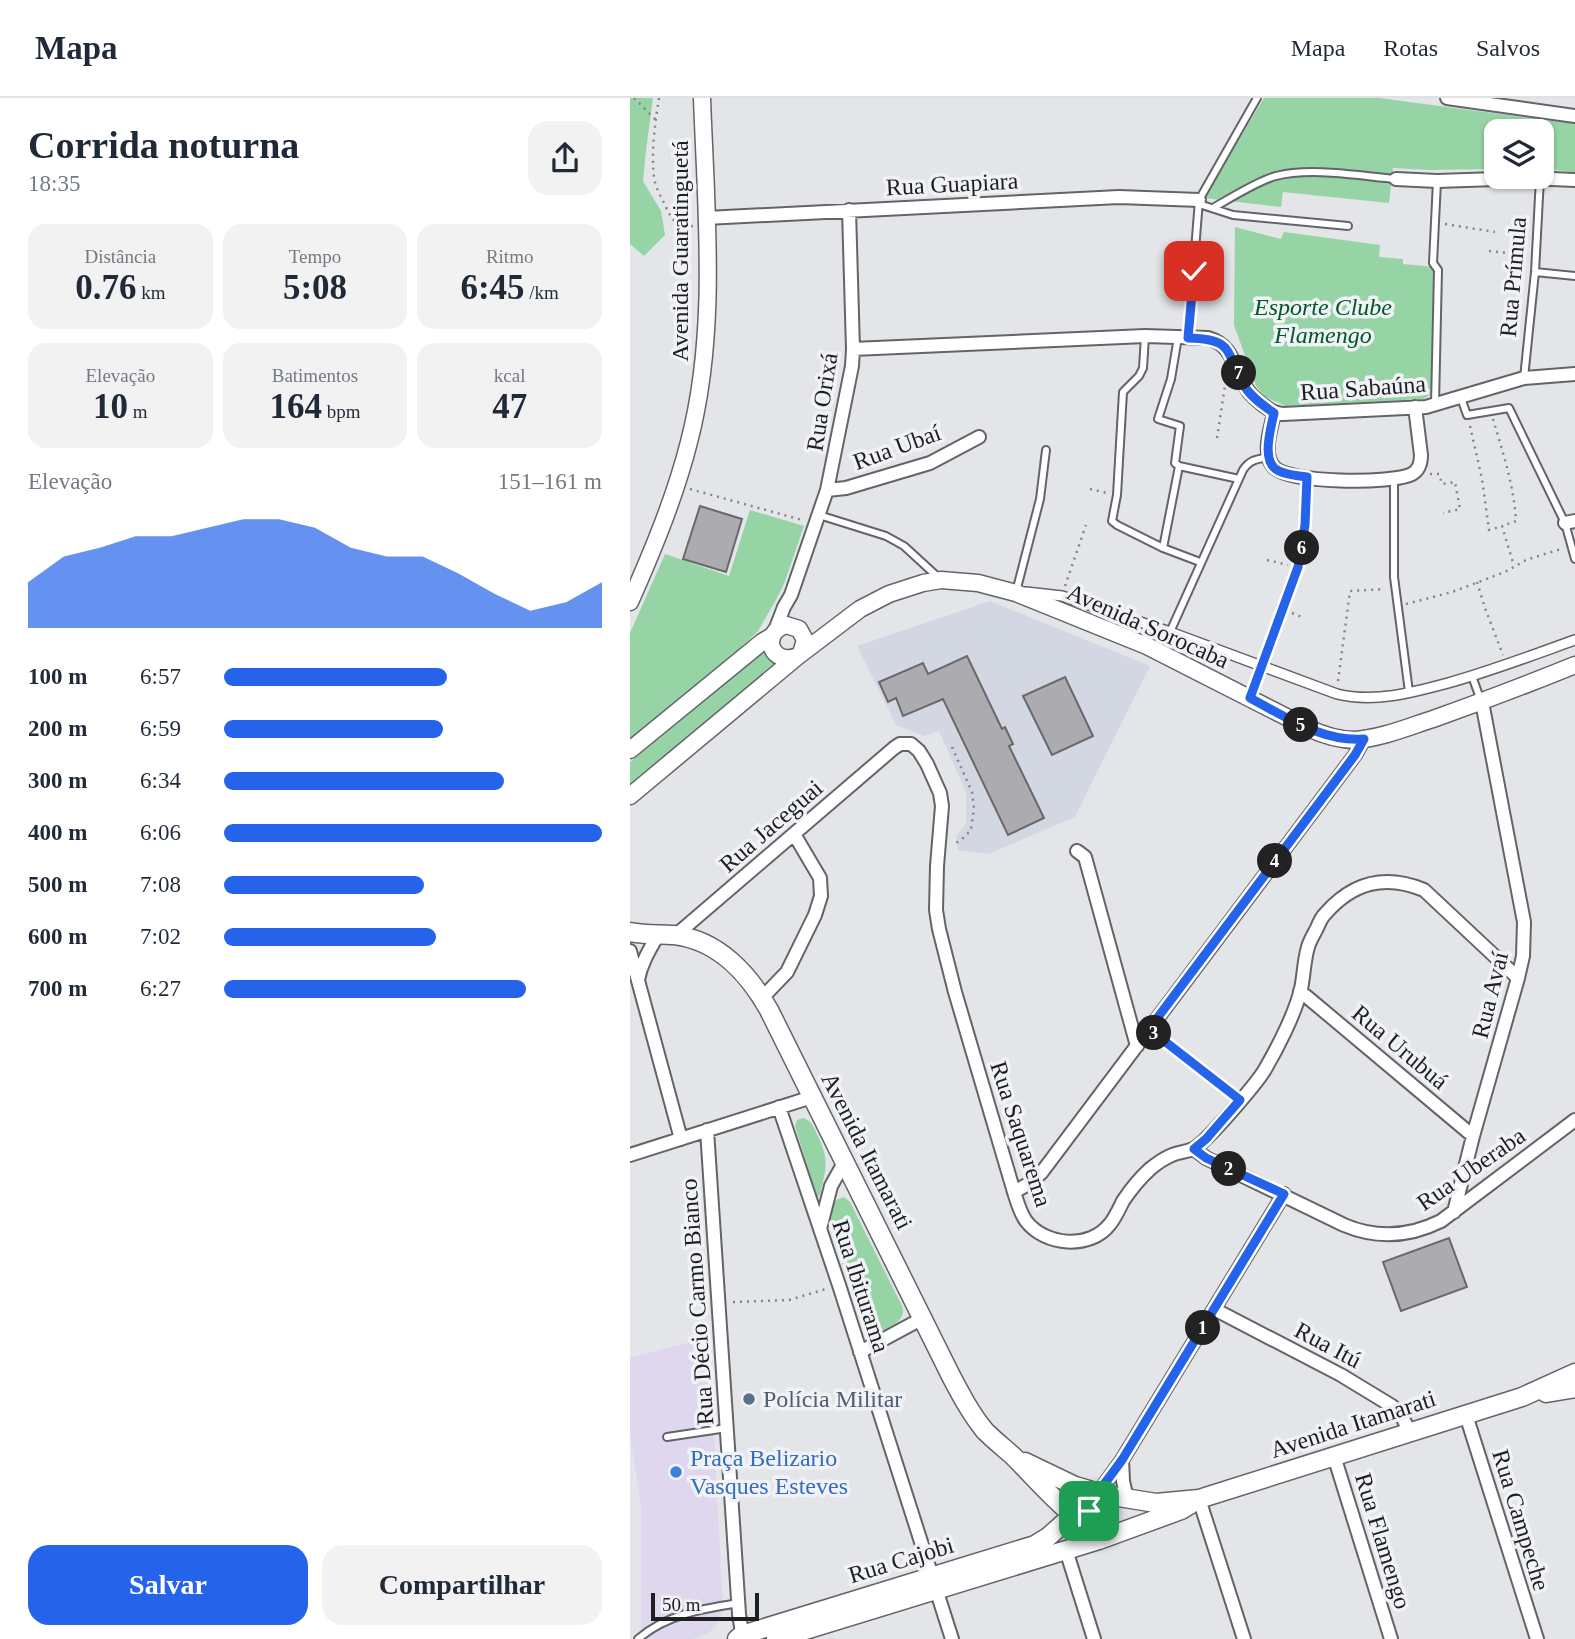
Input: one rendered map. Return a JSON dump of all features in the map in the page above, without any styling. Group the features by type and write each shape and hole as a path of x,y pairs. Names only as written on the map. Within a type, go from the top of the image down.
{"main road":[{"name":"Avenida Itamarati","path":"630,932 667,935 703,944 725,956 753,983 951,1376 974,1416 987,1433 1013,1456 1074,1522"},
{"name":"Avenida Itamarati","path":"1013,1456 1075,1486 1098,1493 1156,1503 1199,1499 1522,1397 1575,1373"},
{"name":"Avenida Itamarati","path":"1522,1397 1575,1388"},
{"name":"Rua Cajobi","path":"776,1639 1035,1545 1074,1522 1098,1493"},
{"path":"1066,1550 1061,1535 1074,1522 1103,1533 1118,1532 1131,1516 1127,1499"},
{"name":"Avenida Itamarati","path":"1118,1532 1181,1510 1199,1499"},
{"name":"Rua Cajobi","path":"934,1583 1066,1550 1118,1532"},
{"name":"Rua Cajobi","path":"741,1638 821,1624"}],"street":[{"name":"Avenida Guaratinguetá","path":"630,602 658,537 676,485 689,442 704,361 707,311 702,98"},
{"path":"1447,98 1494,101 1575,116"},
{"path":"1396,179 1484,180"},
{"path":"1554,179 1575,180"},
{"name":"Rua Guapiara","path":"706,222 849,211 1119,197 1199,202"},
{"name":"Rua Orixá","path":"773,634 791,595 827,491 849,382 853,349 849,211"},
{"path":"853,349 1145,336 1208,338 1226,347 1230,354"},
{"name":"Rua Sabaúna","path":"1230,354 1250,394 1274,413 1435,405 1524,378 1575,374"},
{"path":"1274,413 1268,450 1271,465 1276,470 1345,481 1394,479 1409,475 1418,468 1421,455 1415,407"},
{"name":"Rua Ubaí","path":"827,491 930,463 979,437"},
{"name":"Avenida Sorocaba","path":"630,796 799,654 869,603 923,583 942,580 978,583 1016,593 1147,646 1321,734 1340,739 1364,739 1394,732 1482,702 1575,665"},
{"name":"Avenida Sorocaba","path":"1016,593 1035,592 1062,596 1170,632 1336,694 1365,699 1409,692 1472,676 1575,640"},
{"name":"Rua Orixá","path":"791,595 797,628"},
{"path":"630,750 778,629 786,625 797,628 805,640 799,654 790,659 777,655 772,648 773,634"},
{"name":"Avenida Sorocaba","path":"797,628 813,631 838,625"},
{"name":"Rua Avaí","path":"1454,1212 1523,956 1524,922 1482,702"},
{"path":"1014,1192 1042,1172 1355,755 1364,739"},
{"name":"Rua Saquarema","path":"894,748 905,743 911,744 923,758 940,793 942,806 936,910 939,929 1021,1214 1026,1222 1045,1237 1061,1241 1079,1241 1102,1232 1110,1224 1135,1183 1171,1155 1194,1149 1206,1139 1263,1073 1300,991 1308,947 1323,916 1345,896 1366,884 1409,884 1424,890 1518,978"},
{"name":"Rua Jaceguai","path":"667,935 794,834 894,748"},
{"path":"762,998 787,972 821,897 820,878 794,834"},
{"path":"1077,851 1085,857 1137,1046"},
{"path":"638,980 644,958 667,935"},
{"path":"630,951 681,1139"},
{"name":"Rua Urubuá","path":"1300,991 1473,1136"},
{"path":"630,1155 812,1097"},
{"name":"Rua Ibiturama","path":"779,1107 952,1639"},
{"name":"Rua Uberaba","path":"1194,1149 1206,1158 1357,1230 1381,1235 1408,1233 1441,1221 1575,1120"},
{"name":"Rua Décio Carmo Bianco","path":"707,1130 741,1638"},
{"path":"820,1229 831,1186 845,1161"},
{"path":"1098,1493 1122,1460 1284,1194"},
{"name":"Rua Itú","path":"1214,1309 1341,1375 1392,1406 1401,1415 1410,1432"},
{"path":"860,1352 923,1318"},
{"name":"Rua Campeche","path":"1466,1415 1537,1639"},
{"name":"Rua Flamengo","path":"1334,1456 1391,1639"},
{"path":"1122,1460 1122,1481 1127,1499"},
{"path":"1199,1499 1244,1639"},
{"path":"1066,1550 1094,1639"}],"lane":[{"path":"1239,479 1179,466 1175,463 1180,426 1158,419 1183,337 1199,202 1257,98"},
{"path":"1213,208 1273,177 1291,173 1396,179"},
{"path":"1435,405 1438,270 1433,262 1437,181"},
{"name":"Rua Prímula","path":"1524,378 1535,272 1539,189"},
{"path":"1199,202 1233,215 1348,226"},
{"path":"1535,272 1575,276"},
{"path":"1145,336 1143,368 1124,392 1117,495 1112,521 1163,548 1200,562"},
{"path":"1461,398 1467,415 1509,408 1570,522 1571,546 1575,559"},
{"path":"1016,593 1040,499 1045,450"},
{"path":"1170,632 1248,463 1270,457"},
{"path":"1163,548 1179,466"},
{"path":"1250,698 1298,567 1305,525 1307,477"},
{"path":"1394,479 1394,576 1409,692"},
{"path":"817,520 886,536 904,546 942,580"},
{"path":"1472,676 1482,702"},
{"path":"667,1437 727,1428"},
{"path":"638,1639 671,1618 698,1609 739,1603"}],"path":[{"path":"634,98 656,120"},
{"path":"659,98 654,159 656,187 673,221 679,226 706,222"},
{"path":"1435,224 1494,232"},
{"path":"1489,251 1536,256"},
{"path":"1217,438 1230,354"},
{"path":"1467,415 1482,479 1489,530 1516,521 1506,460 1491,411"},
{"path":"1418,468 1427,474 1439,474 1441,484 1455,482 1460,509 1443,513"},
{"path":"676,485 817,520"},
{"path":"1090,489 1117,495"},
{"path":"1062,596 1086,525"},
{"path":"1502,526 1514,566"},
{"path":"1399,606 1452,592 1505,572 1526,560 1571,546"},
{"path":"1266,560 1298,567"},
{"path":"1477,582 1507,665"},
{"path":"1336,694 1350,591 1395,588"},
{"path":"938,855 971,831 974,808 972,793 952,747"},
{"path":"1149,1029 1240,1100"},
{"path":"719,1303 789,1300 839,1285"}],"shaded area":[{"path":"990,601 1150,666 1075,817 988,854 958,850 956,836 966,824 966,792 939,731 924,736 896,725 857,646"},
{"name":"Praça Belizario Vasques Esteves","path":"709,1337 723,1612 716,1626 693,1639 644,1639 641,1628 641,1504 630,1434 630,1358"}],"green space":[{"path":"630,98 653,98 643,181 661,211 665,235 644,256 630,244"},
{"path":"1264,98 1379,98 1537,119 1484,119 1484,169 1393,168 1389,203 1283,192 1281,207 1204,198"},
{"path":"1554,121 1575,124 1575,172 1554,170"},
{"name":"Esporte Clube Flamengo","path":"1235,227 1281,239 1284,232 1380,245 1379,257 1403,259 1403,264 1434,267 1430,395 1423,399 1286,406 1265,397 1256,386 1234,325"},
{"path":"750,510 804,526 776,600 758,631 630,741 630,633 665,554 729,576"},
{"path":"766,649 778,663 630,786 630,762"},
{"path":"803,1118 813,1126 825,1158 824,1177 820,1195 817,1197 795,1126 797,1120"},
{"path":"844,1197 850,1202 903,1309 900,1319 884,1330 871,1330 861,1323 833,1234 833,1208 836,1200"}],"building":[{"path":"700,506 742,519 726,572 683,559"},
{"path":"967,656 1002,729 1005,727 1013,744 1009,746 1044,818 1008,835 943,699 903,716 896,698 888,702 879,682 923,663 928,674"},
{"path":"1065,677 1093,736 1052,755 1023,696"},
{"path":"1449,1238 1467,1287 1401,1311 1383,1262"}],"place":[{"name":"Polícia Militar","path":"749,1399"},
{"name":"Praça Belizario Vasques Esteves","path":"676,1472"}],"route":[{"path":"1089,1511 1094,1498 1122,1460 1284,1194 1206,1158 1194,1149 1240,1100 1149,1029 1355,755 1364,739 1340,739 1321,734 1250,698 1298,567 1305,525 1307,477 1279,471 1271,465 1268,442 1274,413 1250,394 1226,347 1208,338 1188,338 1194,271"}]}
